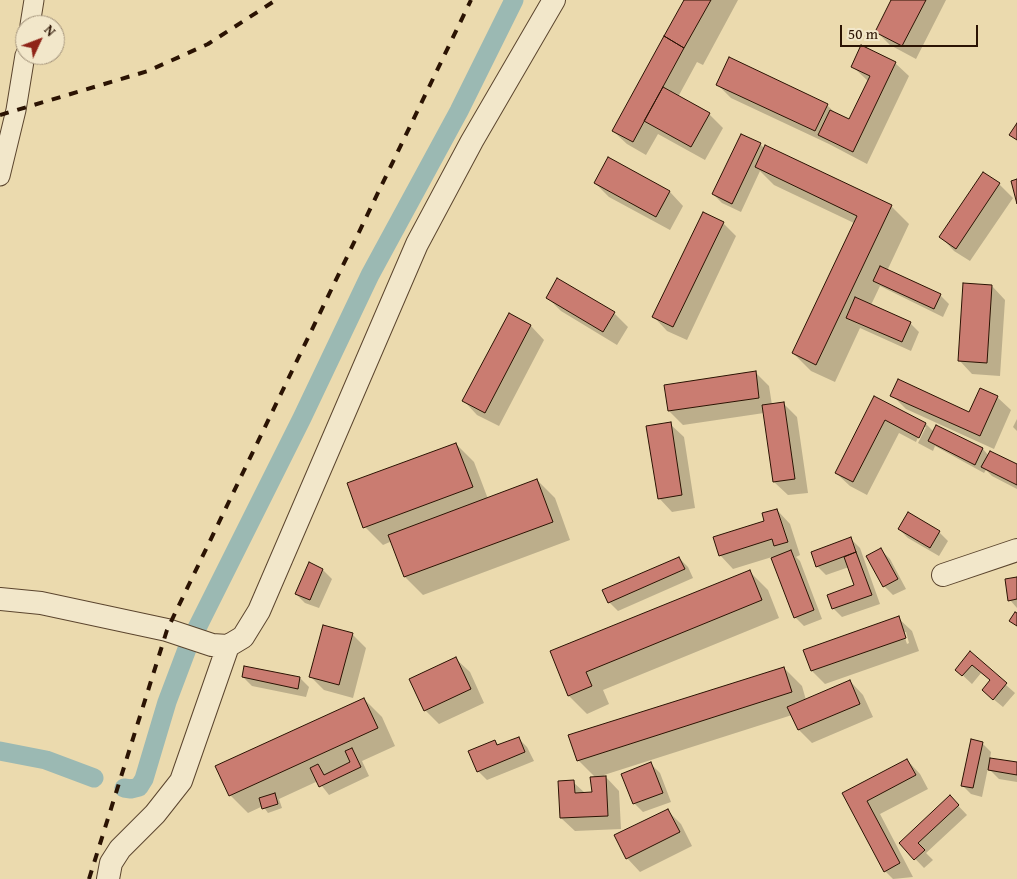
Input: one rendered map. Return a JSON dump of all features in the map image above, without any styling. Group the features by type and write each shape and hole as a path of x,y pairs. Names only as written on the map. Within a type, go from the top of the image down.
{"street":[{"path":"32,15 34,0"},
{"path":"0,599 41,602 167,630 212,645 228,646 243,637 259,611 338,432 417,244 472,141 554,0"},
{"path":"0,176 16,110 23,65"},
{"path":"943,575 1017,550"},
{"path":"108,879 112,864 120,849 160,809 181,781 228,646"}],"building":[{"path":"684,0 711,0 684,48 664,36"},
{"path":"891,0 926,0 902,46 875,32"},
{"path":"664,36 684,48 633,142 612,131"},
{"path":"861,45 896,62 853,152 818,135 830,110 849,119 870,76 851,67"},
{"path":"729,57 828,104 815,131 716,85"},
{"path":"663,87 710,113 691,147 644,121"},
{"path":"1017,123 1017,140 1009,135"},
{"path":"741,134 761,143 732,204 712,194"},
{"path":"765,145 892,205 816,365 792,353 857,216 755,167"},
{"path":"608,157 670,191 656,217 594,183"},
{"path":"983,172 1000,183 956,249 939,237"},
{"path":"1017,179 1017,204 1011,181"},
{"path":"703,212 724,222 673,327 652,317"},
{"path":"880,266 941,294 934,309 873,281"},
{"path":"557,278 615,312 603,332 546,298"},
{"path":"963,283 992,285 987,363 958,361"},
{"path":"855,297 911,322 902,342 846,318"},
{"path":"509,313 531,325 485,413 462,401"},
{"path":"756,371 759,398 668,411 664,385"},
{"path":"898,379 969,412 980,388 998,396 980,436 890,396"},
{"path":"874,396 926,423 919,438 885,420 853,482 835,473"},
{"path":"784,402 795,479 773,482 762,405"},
{"path":"671,422 682,495 658,499 646,426"},
{"path":"936,425 983,448 975,465 928,441"},
{"path":"456,443 473,487 363,528 347,483"},
{"path":"990,451 1017,464 1017,485 981,467"},
{"path":"537,479 553,522 404,577 388,535"},
{"path":"777,509 788,542 774,546 772,539 719,556 713,537 764,521 762,513"},
{"path":"908,512 940,531 930,548 898,529"},
{"path":"851,537 856,552 816,567 811,552"},
{"path":"881,548 898,579 883,587 866,556"},
{"path":"791,550 814,610 794,618 771,558"},
{"path":"856,552 872,595 832,609 827,595 854,585 844,557"},
{"path":"679,557 685,569 608,603 602,590"},
{"path":"309,562 323,569 310,600 295,594"},
{"path":"750,570 762,600 586,672 592,686 568,696 550,651"},
{"path":"1017,577 1017,599 1008,601 1005,579"},
{"path":"1015,612 1017,613 1017,626 1009,621"},
{"path":"899,616 906,638 811,671 803,650"},
{"path":"323,625 353,633 339,685 309,677"},
{"path":"970,651 1007,683 993,700 982,690 990,680 972,665 962,676 955,670"},
{"path":"456,657 471,689 424,711 409,679"},
{"path":"244,666 300,677 298,689 242,677"},
{"path":"784,667 792,692 577,761 568,735"},
{"path":"850,680 860,704 798,730 787,707"},
{"path":"364,698 378,728 229,796 215,766"},
{"path":"519,737 525,752 477,772 468,751 495,740 497,745"},
{"path":"971,739 983,742 973,788 961,786"},
{"path":"352,748 361,767 319,787 310,768 318,764 324,775 350,762 345,751"},
{"path":"990,758 1017,762 1017,775 988,770"},
{"path":"907,759 916,775 867,801 900,863 884,872 842,793"},
{"path":"651,762 663,793 633,804 621,774"},
{"path":"606,776 608,816 560,818 558,781 574,780 575,793 592,792 590,777"},
{"path":"275,793 278,804 262,809 259,798"},
{"path":"950,795 959,805 918,843 925,850 914,860 899,843"},
{"path":"668,809 680,832 626,859 614,835"}],"waterway":[{"path":"196,630 302,418 370,275 459,111 514,0"},
{"path":"124,788 139,787 144,779 167,702 187,649"},
{"path":"0,751 46,760 94,778"}],"railway":[{"path":"0,115 148,71 208,44 276,0"},
{"path":"89,879 167,630 471,0"}]}
